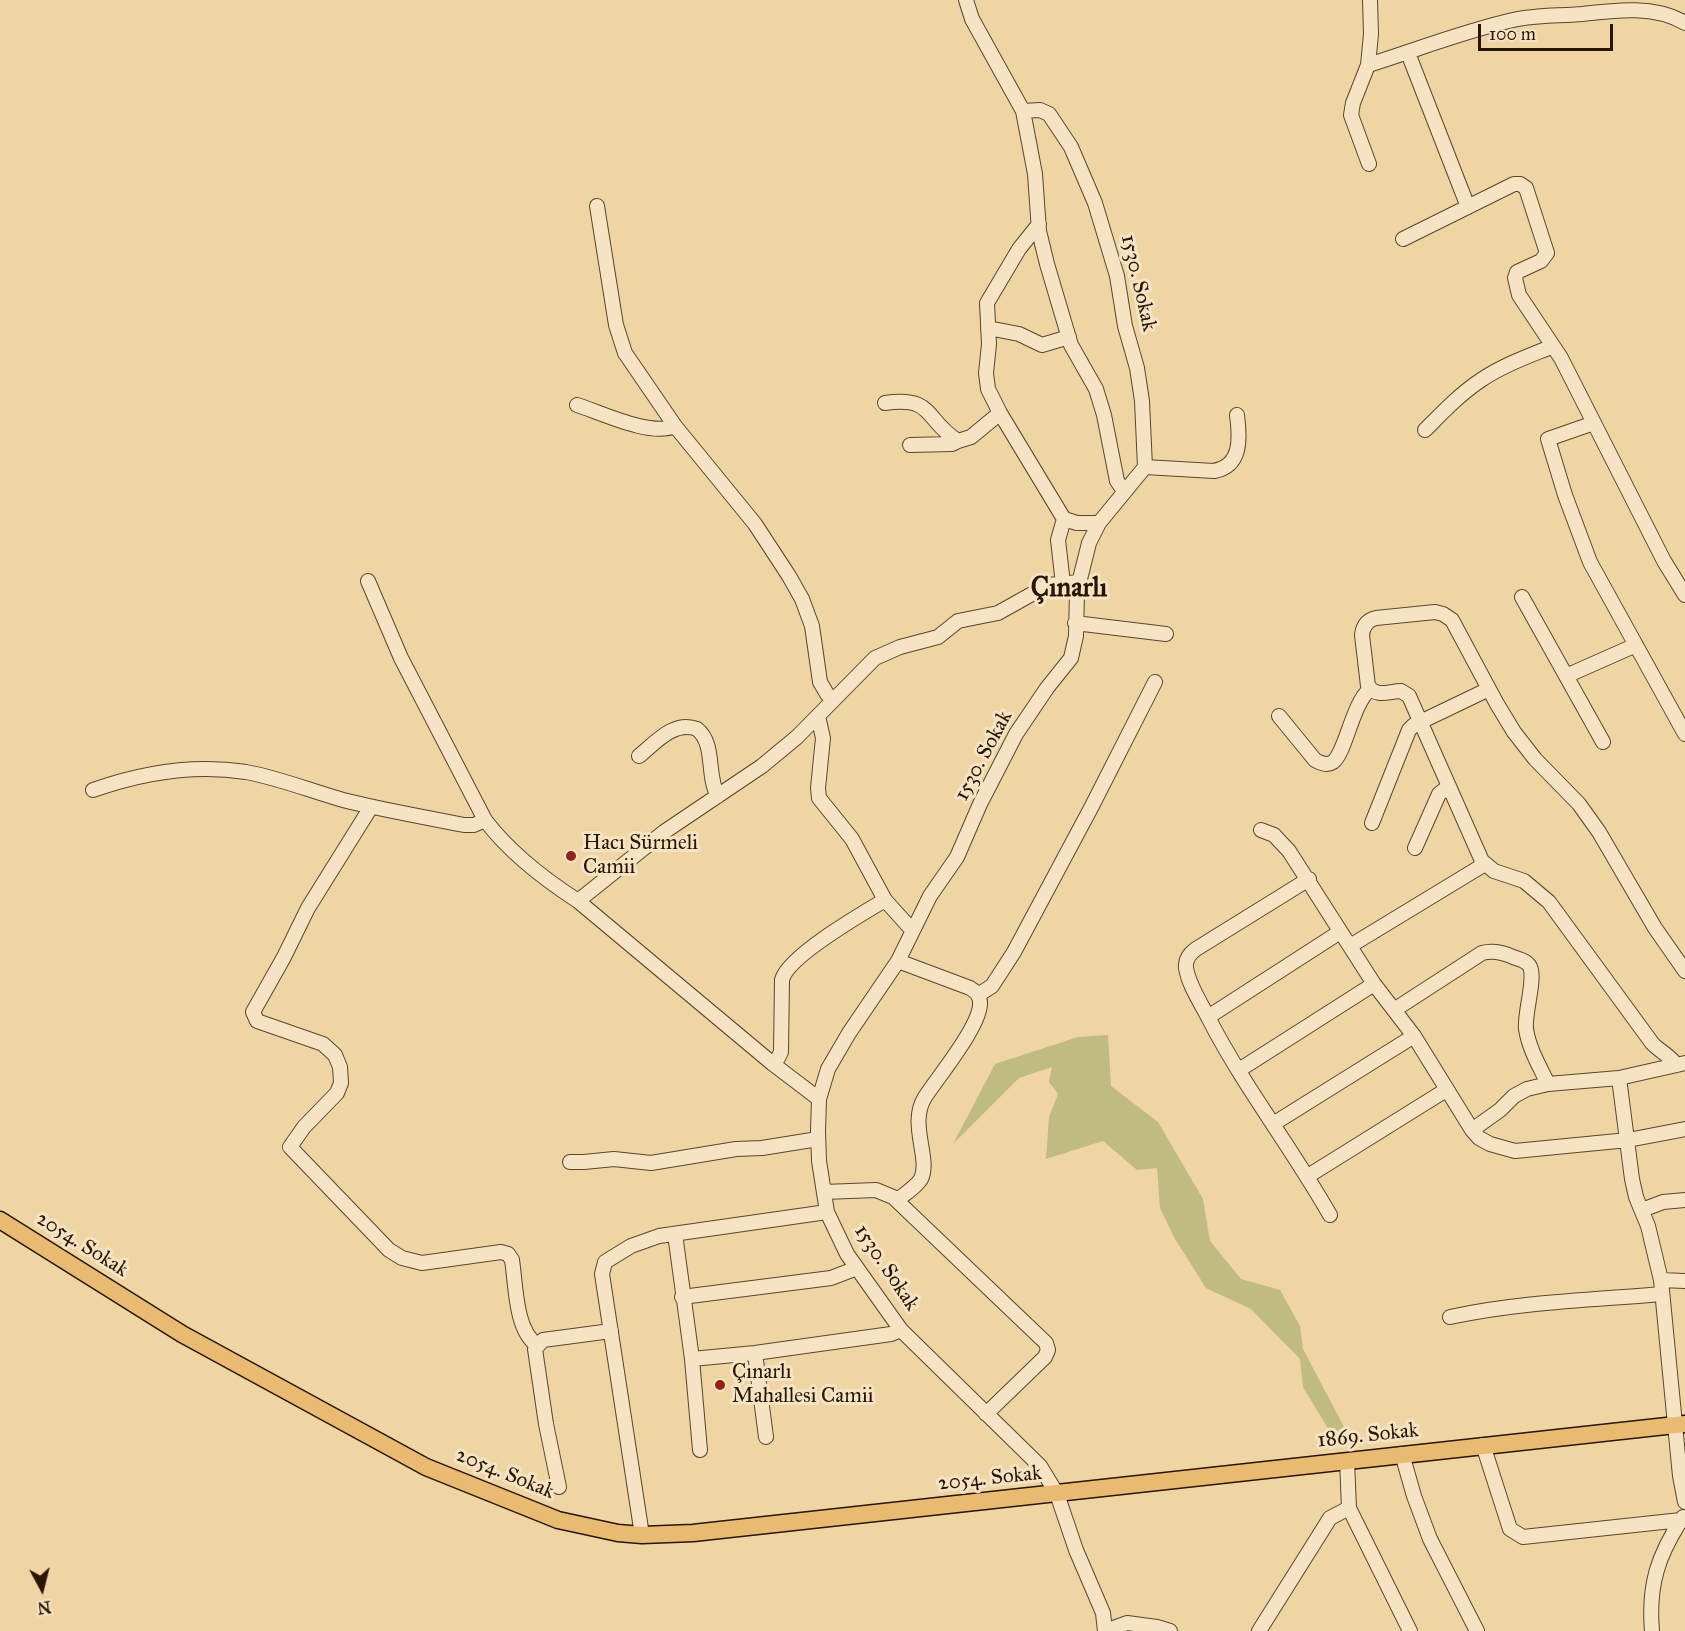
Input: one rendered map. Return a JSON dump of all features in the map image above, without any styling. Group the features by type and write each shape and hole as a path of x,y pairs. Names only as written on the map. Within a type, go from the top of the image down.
{"main road":[{"name":"2054. Sokak","path":"0,1220 182,1334 426,1467 558,1520 618,1533 642,1535 693,1533 1057,1494"},
{"name":"1869. Sokak","path":"1057,1494 1681,1424"}],"street":[{"path":"966,0 972,19 1023,111 1035,174 1039,225 1047,264 1069,337 1077,357 1096,389 1104,415 1117,481 1124,491"},
{"path":"1369,164 1352,115 1353,104 1368,65 1371,34 1370,0"},
{"path":"1368,65 1492,26 1538,16 1604,11 1650,11 1671,16 1685,23"},
{"path":"1408,53 1468,207"},
{"name":"1530. Sokak","path":"1023,111 1040,110 1049,114 1071,147 1095,203 1117,276 1125,326 1137,368 1142,401 1145,467 1099,523 1089,543 1079,582 1076,636 1071,658 1047,688 1016,734 980,804 957,857 930,896 898,961 849,1033 828,1069 819,1099 818,1139 827,1212 838,1236 857,1268 901,1329 1040,1466 1057,1494 1076,1550 1103,1613 1105,1631"},
{"path":"1403,239 1514,184 1520,184 1526,188 1547,254 1540,261 1520,270 1515,275 1519,296 1561,358 1664,561 1685,595"},
{"path":"597,206 616,325 625,353 675,426 755,524 789,576 802,599 812,626 820,682 833,700"},
{"path":"1039,225 1019,249 987,303 986,373 988,389 999,413 1064,519 1077,523 1099,523"},
{"path":"988,328 1019,334 1042,345 1069,337"},
{"path":"1425,430 1461,395 1481,380 1502,368 1553,346"},
{"path":"885,403 913,401 926,410 942,429 958,441"},
{"path":"577,405 632,424 659,430 667,430 675,426"},
{"path":"910,445 952,444 971,437 999,413"},
{"path":"1145,467 1214,471 1225,468 1233,461 1238,447 1237,415"},
{"path":"1593,423 1548,439 1584,549 1685,734"},
{"path":"1063,584 1058,540 1064,519"},
{"path":"368,581 405,667 485,820 495,833 555,886 578,901 773,1064 819,1099"},
{"path":"578,901 664,832 762,766 818,716 875,658 900,647 938,637 958,621 998,613 1048,585 1079,582"},
{"path":"1522,597 1603,742"},
{"path":"1680,1064 1658,1051 1644,1034 1549,902 1524,881 1494,871 1480,857 1410,696 1398,690 1378,693 1370,689 1367,683 1362,634 1366,624 1376,618 1435,612 1452,620 1514,732 1535,759 1579,804 1599,832 1655,928 1685,971"},
{"path":"1075,623 1166,634"},
{"path":"1566,676 1636,645"},
{"path":"978,995 992,986 1014,952 1155,682"},
{"path":"1279,716 1315,760 1322,764 1331,763 1340,749 1362,696 1370,689"},
{"path":"1372,823 1411,727 1489,689"},
{"path":"818,716 823,738 819,798 852,839 885,900 912,930"},
{"path":"639,756 666,734 678,728 687,726 697,729 707,742 711,780 718,796"},
{"path":"93,790 129,778 156,773 223,770 260,775 371,807 464,825 474,825 485,820"},
{"path":"1415,848 1439,794 1449,786"},
{"path":"371,807 308,908 253,1012 257,1021 323,1044 335,1055 340,1067 341,1083 334,1097 312,1118 290,1147 389,1250 402,1258 422,1263 501,1252 508,1254 512,1260 523,1329 528,1338 537,1345"},
{"path":"1262,830 1274,835 1282,843 1309,879 1374,984 1414,1036 1446,1090 1479,1138 1490,1144 1515,1151 1628,1140 1685,1129"},
{"path":"1350,946 1485,864"},
{"path":"1309,879 1190,954 1186,962 1192,986 1208,1017 1330,1215"},
{"path":"773,1064 781,1052 782,980 786,969 837,929 885,900"},
{"path":"1208,1017 1340,932"},
{"path":"1394,1010 1482,953 1497,951 1523,961 1531,968 1533,974 1529,994 1527,1032 1532,1050 1548,1084"},
{"path":"897,1200 921,1179 923,1169 918,1122 921,1106 977,1017 980,1004 978,995 970,988 898,961"},
{"path":"1239,1070 1374,984"},
{"path":"1273,1124 1414,1036"},
{"path":"1472,1130 1500,1110 1514,1096 1527,1089 1548,1084 1620,1078 1680,1064"},
{"path":"1620,1078 1636,1197 1648,1226 1661,1287 1681,1424 1680,1476 1685,1502"},
{"path":"1308,1176 1446,1090"},
{"path":"570,1162 614,1159 651,1163 818,1139"},
{"path":"824,1192 876,1190 897,1200 1046,1343 1048,1350 1045,1357 986,1414"},
{"path":"1642,1210 1664,1202 1685,1200"},
{"path":"642,1535 602,1274 605,1262 620,1251 640,1242 675,1234 827,1212"},
{"path":"675,1234 692,1359 700,1450"},
{"path":"682,1297 831,1278 857,1268"},
{"path":"1450,1317 1661,1287 1685,1281"},
{"path":"692,1359 891,1334 901,1329"},
{"path":"560,1487 534,1353 537,1345 547,1339 611,1331"},
{"path":"754,1353 766,1437"},
{"path":"1483,1445 1510,1529 1523,1537 1683,1517"},
{"path":"1402,1454 1414,1496 1431,1539 1477,1631"},
{"path":"1347,1461 1349,1508 1410,1631"},
{"path":"1259,1631 1330,1518 1349,1508"},
{"path":"1652,1631 1651,1592 1670,1536 1683,1517"},
{"path":"1105,1631 1126,1623 1170,1631"}],"shaded area":[{"path":"1108,1035 1111,1086 1158,1122 1203,1199 1210,1241 1241,1279 1280,1290 1300,1326 1303,1349 1344,1427 1332,1435 1303,1387 1300,1359 1251,1309 1206,1288 1175,1239 1160,1208 1157,1168 1137,1170 1103,1141 1046,1159 1049,1117 1058,1094 1049,1082 1052,1067 1019,1078 953,1144 995,1064 1078,1037"}],"place":[{"name":"Hacı Sürmeli Camii","path":"571,856"},
{"name":"Çınarlı Mahallesi Camii","path":"720,1385"}],"district":[{"name":"Çınarlı","path":"1069,589"}]}
